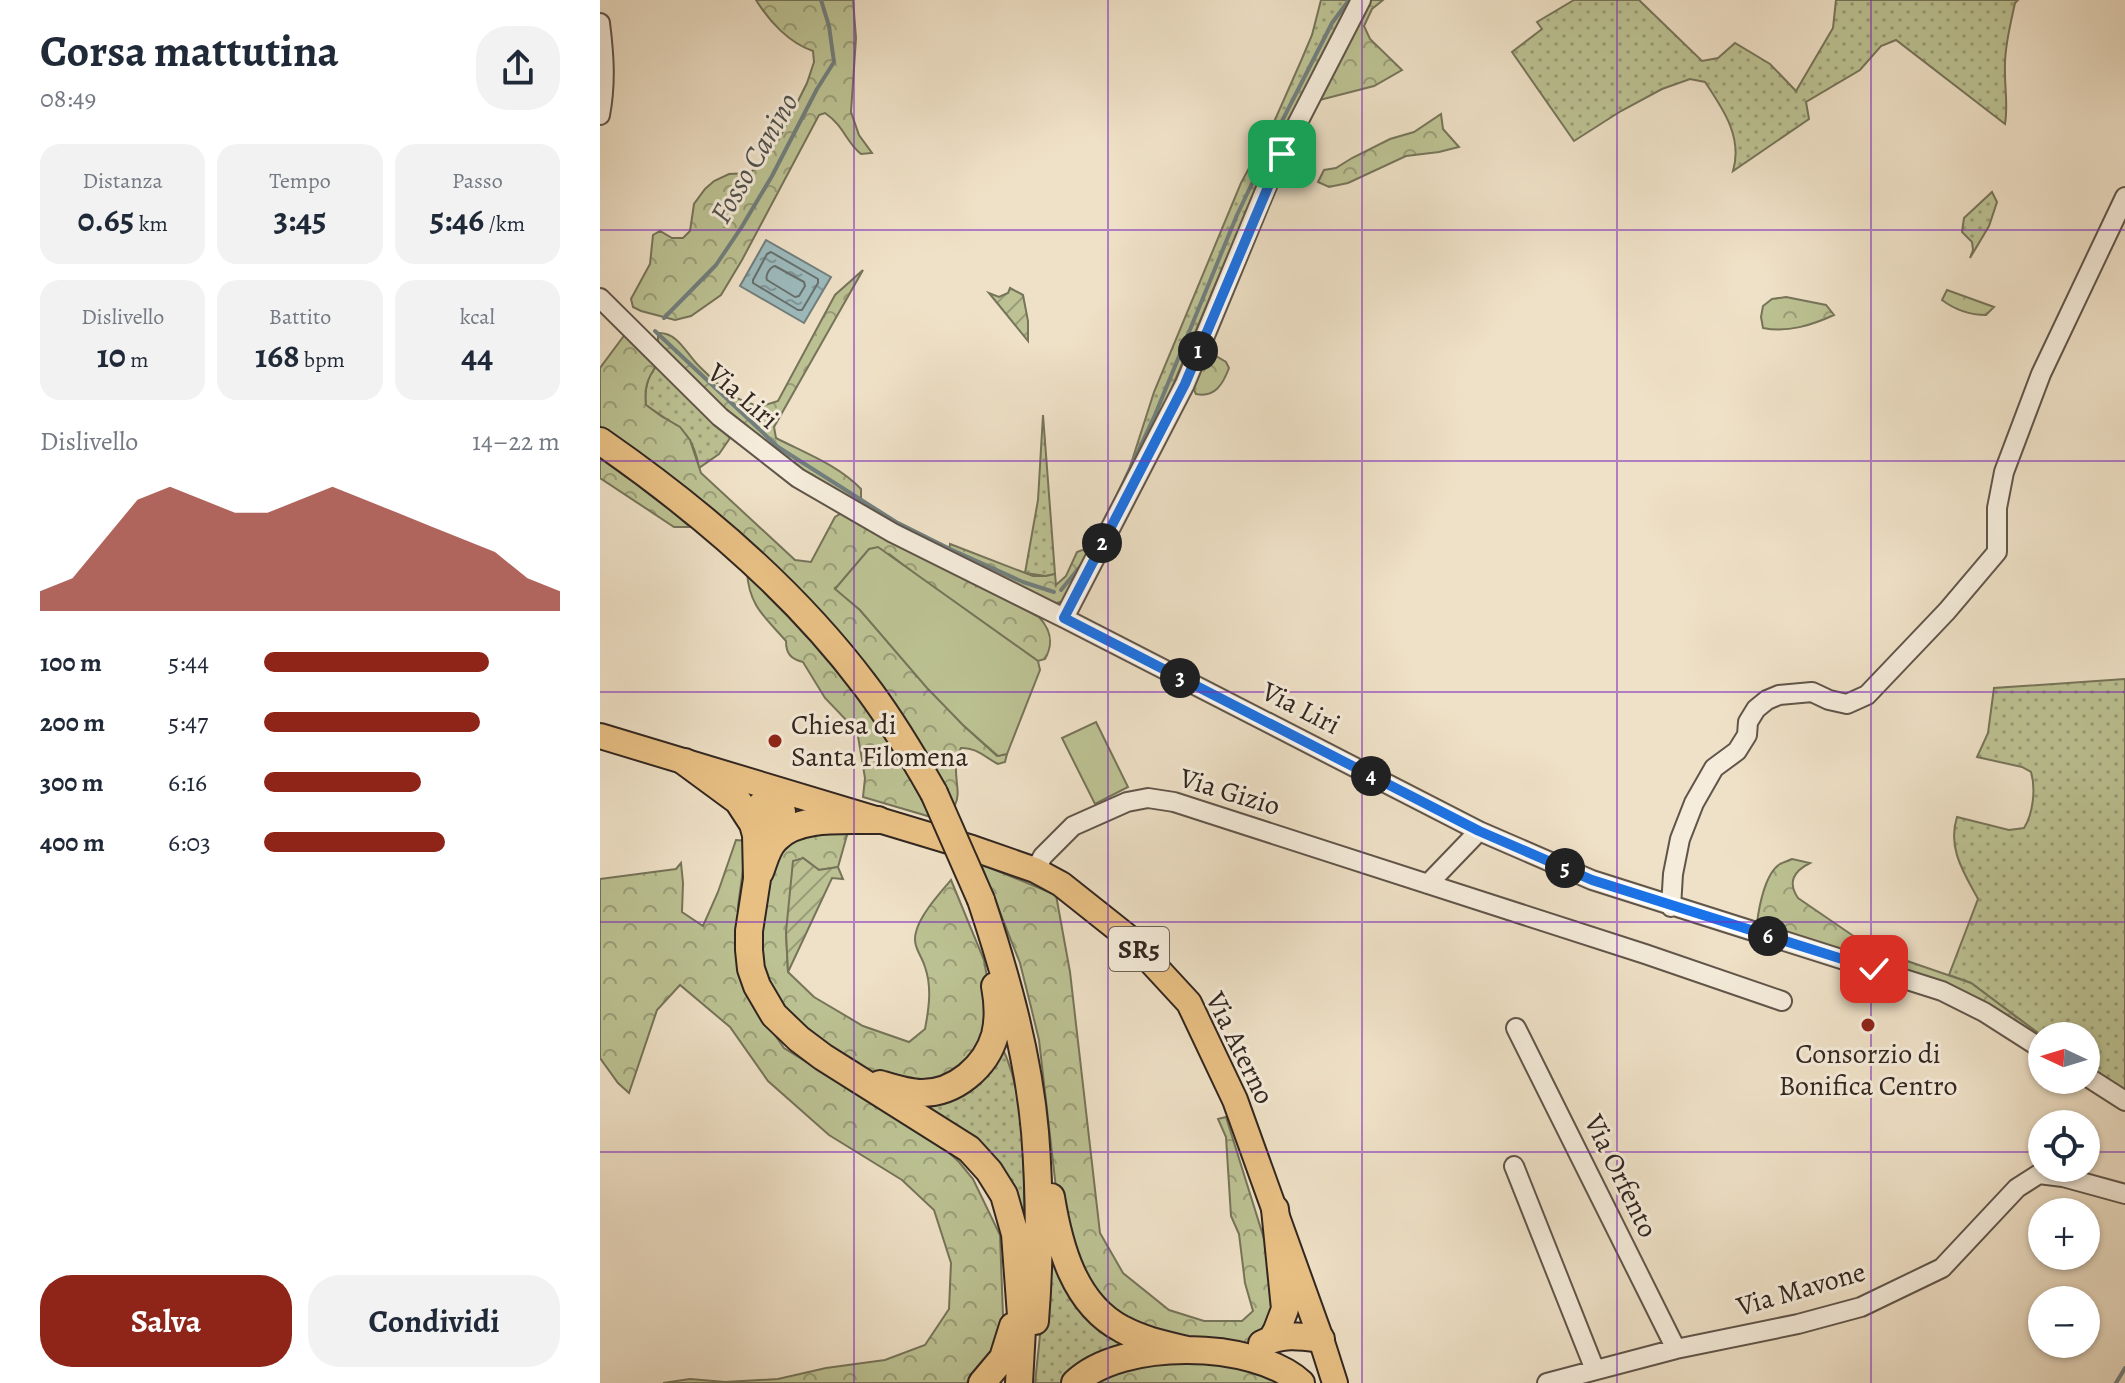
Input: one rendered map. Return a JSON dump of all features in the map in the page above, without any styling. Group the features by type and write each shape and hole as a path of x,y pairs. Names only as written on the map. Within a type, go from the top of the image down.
{"highway":[{"path":"600,441 707,523 808,617 865,684 934,793 985,912 1011,997 1033,1118 1038,1187 1037,1294 1028,1383"},
{"path":"685,762 738,801 763,832"},
{"path":"763,832 762,803 777,791"},
{"path":"878,820 807,823 756,835 757,879 749,931 751,969 774,1015 799,1039 969,1149 989,1171 1004,1195 1015,1234 1022,1329 1019,1383"},
{"path":"850,1073 885,1086 921,1093 938,1092 956,1085 974,1070 990,1048 998,1019 985,912"},
{"path":"1019,1033 1038,1062 1057,1232 1071,1271 1091,1302 1121,1329 1153,1342 1187,1350"},
{"path":"1272,1339 1285,1309 1275,1209"},
{"path":"982,1383 1009,1346 1019,1286"},
{"path":"1232,1354 1272,1339 1297,1336 1321,1339"},
{"path":"1277,1366 1301,1358 1321,1339"},
{"path":"1075,1383 1106,1362 1149,1352 1187,1350 1232,1354 1277,1366 1301,1383"}],"main road":[{"name":"SR5","path":"600,736 685,762"},
{"name":"Via Aterno","path":"685,762 972,848 1035,870 1061,884 1129,938 1189,1003 1235,1100 1335,1383"}],"street":[{"path":"1064,618 1185,384 1274,169 1361,0"},
{"path":"600,23 605,86 600,115"},
{"path":"1671,907 1680,839 1694,803 1714,768 1737,751 1747,735 1748,722 1756,709 1779,695 1812,692 1847,704 1867,695 1947,611 1997,552 1997,508 2004,472 2041,374 2125,197"},
{"name":"Via Liri","path":"600,298 720,417 798,478 893,533 1479,831 1592,880 1942,991 1984,1012 2028,1040"},
{"name":"Via Gizio","path":"1035,870 1043,856 1073,826 1127,802 1148,798 1174,802 1782,1001"},
{"path":"1428,884 1479,831"},
{"name":"Via Orfento","path":"1516,1028 1676,1349"},
{"path":"2100,1085 2125,1101"},
{"path":"1514,1166 1595,1370"},
{"name":"Via Mavone","path":"1547,1383 1676,1349 1798,1324 1861,1307 1942,1268 2017,1188 2039,1174 2063,1177 2125,1194"}],"green space":[{"path":"756,0 853,0 856,38 851,112 859,135 872,153 861,154 831,118 825,113 819,115 721,295 691,316 675,320 641,311 633,307 631,299 650,264 653,235 660,231 672,238 683,238 690,231 694,204 705,189 729,174 750,173 761,163 779,139 807,83 814,62 813,51 780,30"},
{"path":"1321,0 1354,0 1331,37 1271,157 1152,435 1119,501 1154,392 1241,183 1274,122 1301,61"},
{"path":"1363,0 1383,0 1372,9 1364,26 1370,39 1402,70 1374,86 1312,102"},
{"path":"1574,0 1639,0 1702,61 1718,58 1735,43 1770,64 1796,91 1833,28 1836,0 2018,0 2005,56 2005,124 1896,40 1881,46 1860,70 1806,102 1809,119 1733,171 1735,147 1730,124 1705,82 1690,79 1662,89 1574,141 1512,52 1542,29 1537,22"},
{"path":"1441,114 1443,129 1459,147 1406,156 1348,183 1329,187 1318,182 1324,170 1336,168 1390,139 1414,132"},
{"path":"1992,192 1997,202 1989,226 1970,258 1972,242 1962,232 1964,218"},
{"path":"863,270 774,427 776,438 832,466 861,489 861,499 855,503 783,458 747,431 658,343 658,333 677,340 696,363 731,394 759,407 778,401 835,295"},
{"path":"1010,288 1023,295 1028,341 989,293 999,297 1008,293"},
{"path":"1947,290 1994,307 1986,315 1962,311 1942,300"},
{"path":"1786,297 1826,305 1834,315 1800,327 1763,328 1763,306 1772,299"},
{"path":"626,333 657,365 647,384 646,405 680,427 690,440 701,473 795,560 811,562 835,517 845,511 1039,617 1043,622 1049,632 1050,648 1045,659 1038,661 889,554 835,588 860,610 963,725 997,756 1007,754 1005,762 998,764 976,751 961,748 956,764 958,793 955,805 950,805 884,700 600,430 600,368"},
{"path":"1211,353 1226,362 1229,368 1213,392 1196,394 1193,388 1204,354"},
{"path":"657,365 730,438 719,454 699,468 687,436 646,405 647,384"},
{"path":"1043,415 1055,574 1046,576 1025,573 1038,500"},
{"path":"600,455 643,486 690,527 674,527 600,478"},
{"path":"1100,536 1065,601 1056,603 949,552 950,544 1033,576 1055,574 1056,585 1066,576 1077,552 1088,548"},
{"path":"878,547 1038,661 1040,670 1007,754 998,756 963,725 860,610 835,589 869,549"},
{"path":"747,572 805,628 866,707 931,817 863,797 865,778 858,736 825,698 803,662 790,655 786,641 759,610 751,594"},
{"path":"2125,679 2125,1094 2100,1077 2100,1022 2028,1022 2028,1026 1971,983 1949,975 1978,899 1956,850 1954,828 1957,817 2009,830 2024,828 2033,801 2031,772 2022,767 1977,757 1988,733 1994,688"},
{"path":"1096,722 1128,787 1095,804 1062,738"},
{"path":"849,828 838,867 819,870 803,858 786,932 788,972 814,997 863,1026 909,1042 925,1029 929,998 929,982 915,942 916,932 926,912 951,880 984,960 991,1000 989,1028 967,1067 917,1087 864,1072 787,1016 766,986 758,954 763,889 782,840"},
{"path":"736,840 747,841 738,906 738,952 749,998 784,1048 943,1147 959,1162 973,1179 1000,1235 1003,1316 995,1359 966,1383 663,1383 690,1379 725,1382 778,1379 826,1368 885,1360 925,1345 949,1309 951,1263 934,1210 902,1180 829,1135 768,1081 730,1027 680,985 657,1010 629,1093 600,1058 600,879 676,869 681,863 682,912 703,926"},
{"path":"803,858 819,870 838,867 843,879 832,878 788,972 786,932 793,861"},
{"path":"1792,859 1810,863 1794,878 1793,887 1798,898 1884,953 1971,983 2028,1026 2028,1036 1757,923 1770,875 1780,864"},
{"path":"981,864 1056,895 1070,972 1100,1233 1123,1273 1169,1310 1204,1321 1242,1321 1253,1311 1245,1283 1239,1234 1231,1216 1226,1137 1218,1119 1226,1117 1271,1261 1272,1325 1250,1343 1234,1346 1129,1326 1080,1276 1059,1214 1039,1040 1020,963"},
{"path":"1001,1045 1016,1090 1023,1138 1024,1234 912,1099"},
{"path":"1046,1242 1128,1344 1068,1375 1061,1383 1035,1383 1047,1269"},
{"path":"1162,1359 1256,1367 1290,1383 1085,1383"}],"water":[{"path":"766,240 831,277 804,323 740,286"}],"waterway":[{"name":"Fosso Canino","path":"664,318 716,265 741,228 834,62 829,26 821,0"},
{"path":"1115,501 1155,415 1237,215 1332,23 1349,0"},
{"path":"655,331 778,447 896,522 1023,582 1054,592"},
{"path":"1061,590 1084,562"},
{"path":"2116,1383 2125,1368"}],"place":[{"name":"Chiesa di Santa Filomena","path":"775,741"},
{"name":"Consorzio di Bonifica Centro","path":"1868,1025"}],"route":[{"path":"1282,154 1185,384 1064,618 1479,831 1592,880 1874,969"}]}
